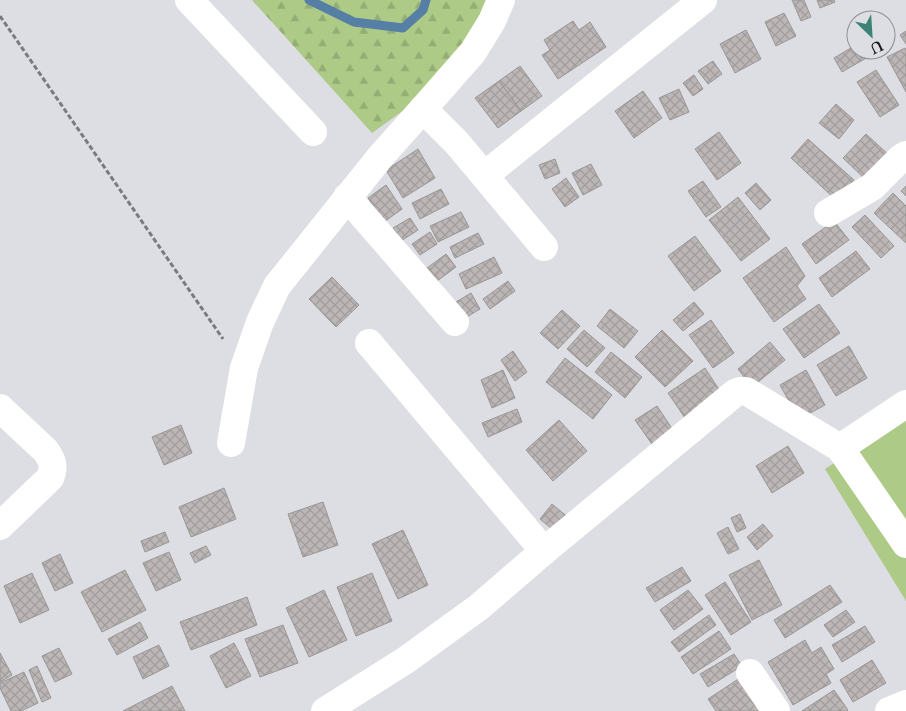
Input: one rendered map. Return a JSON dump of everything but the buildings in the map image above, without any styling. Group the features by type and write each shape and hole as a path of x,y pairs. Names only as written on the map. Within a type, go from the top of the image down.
{"street":[{"path":"189,0 313,132"},
{"path":"231,443 244,368 260,322 277,286 381,156 473,52 492,21 501,0"},
{"path":"484,175 704,0"},
{"path":"423,109 457,143 544,247"},
{"path":"828,213 872,187 906,155"},
{"path":"347,197 455,322"},
{"path":"369,343 544,551"},
{"path":"325,711 413,655 479,607 544,551 735,393 740,391 746,391 840,448 906,544"},
{"path":"840,448 906,404"},
{"path":"0,408 45,450 52,464 50,478 0,526"},
{"path":"750,673 776,711"},
{"path":"889,711 906,704"}],"path":[{"path":"0,16 244,368"}],"green space":[{"path":"252,0 510,0 486,51 372,133"},
{"path":"906,415 906,601 825,469"}],"waterway":[{"path":"309,0 354,22 403,28 423,10 426,0"}]}
